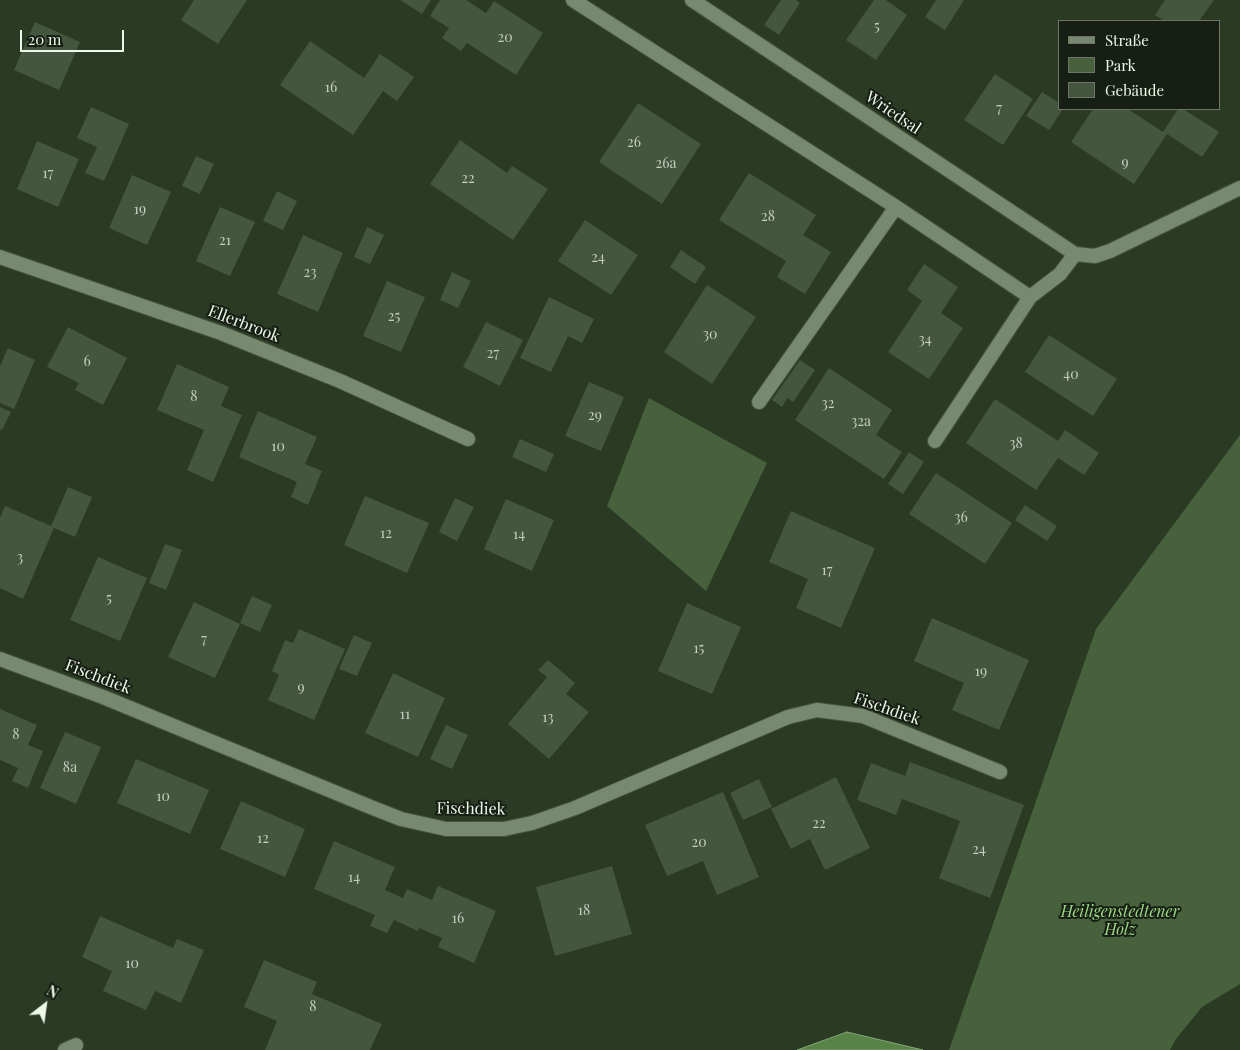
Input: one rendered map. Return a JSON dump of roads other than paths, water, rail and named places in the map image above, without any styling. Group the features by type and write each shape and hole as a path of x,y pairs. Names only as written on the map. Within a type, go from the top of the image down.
{"street":[{"path":"573,0 896,207 1030,298"},
{"name":"Wriedsal","path":"692,0 1075,254"},
{"path":"935,441 1030,298 1060,274 1075,254 1095,256 1110,251 1240,188"},
{"path":"759,402 896,207"},
{"name":"Ellerbrook","path":"0,258 221,333 340,381 468,440"},
{"name":"Fischdiek","path":"0,659 103,697 401,819 446,828 504,829 532,823 575,808 788,717 817,710 863,716 1000,772"}],"park label":[{"name":"Heiligenstedtener Holz","path":"1120,921"}]}
